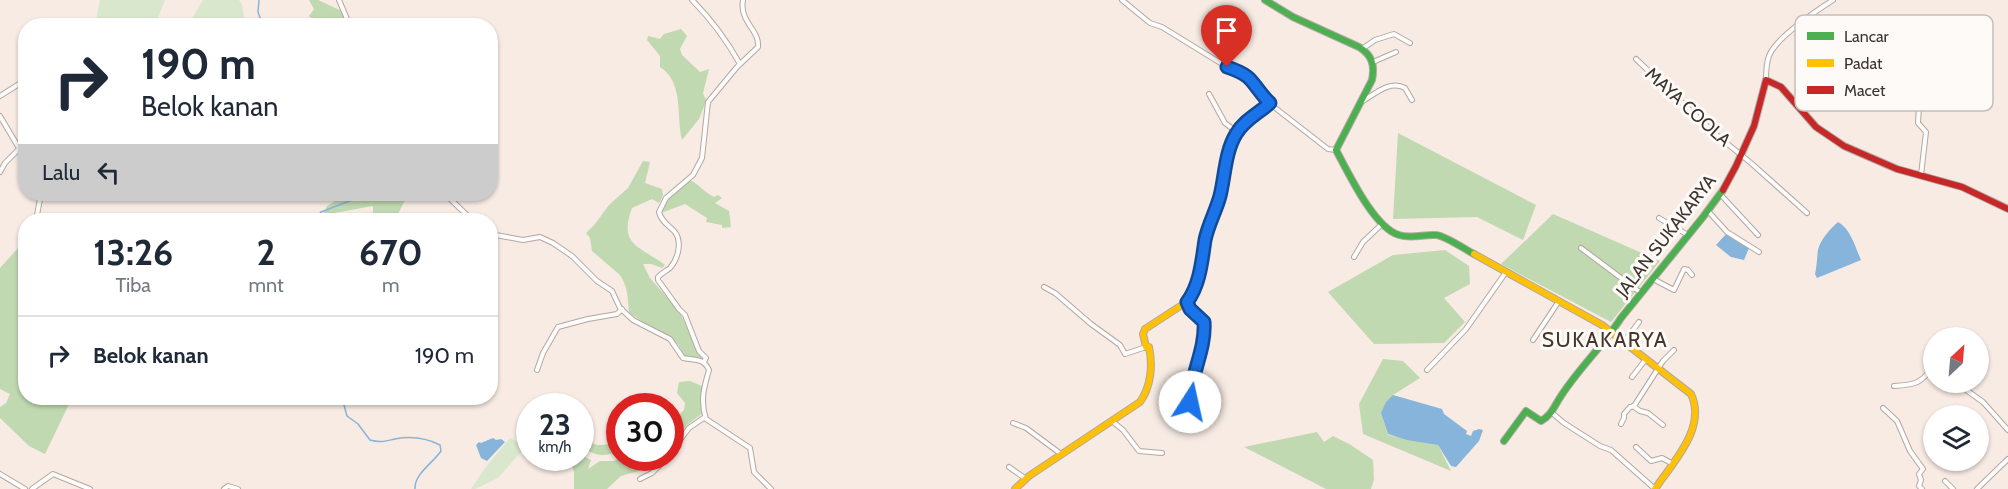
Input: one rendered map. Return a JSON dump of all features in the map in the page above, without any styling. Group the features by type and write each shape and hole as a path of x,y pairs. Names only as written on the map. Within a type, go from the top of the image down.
{"street":[{"path":"339,0 347,18"},
{"path":"692,0 714,25 740,64"},
{"path":"743,0 743,14 759,44 708,102 702,158 693,175 666,198 659,212 662,220 676,233 678,241 676,258 668,270 658,277 658,280 685,315 699,351 706,358 704,362 709,370 702,396 705,417 750,448 754,472 771,489"},
{"path":"1122,0 1150,23 1167,30 1227,67 1250,77 1270,103 1300,129 1328,149 1336,150"},
{"path":"1265,0 1276,8 1362,49 1373,62 1373,75 1336,150 1361,195 1382,224 1398,235 1412,237 1438,235 1559,301 1611,332 1695,398 1696,414 1693,428 1673,464 1655,489 1611,450 1600,446 1551,412 1543,421 1526,411 1504,441"},
{"path":"1811,15 1833,0"},
{"path":"1795,29 1771,52 1767,64 1766,80 1781,87 1795,103"},
{"path":"1362,49 1375,40 1394,34 1410,43"},
{"path":"1373,62 1396,52"},
{"name":"MAYA COOLA","path":"1636,59 1713,132 1807,213"},
{"name":"JALAN SUKAKARYA","path":"1551,412 1583,364 1720,194 1754,126 1766,80"},
{"path":"0,96 18,85"},
{"path":"1362,101 1381,88 1396,85 1405,88 1412,100"},
{"path":"1209,94 1226,123 1237,132"},
{"path":"1015,489 1061,454 1140,402 1146,394 1152,362 1143,334 1145,329 1187,302 1191,297 1198,277 1206,237 1217,206 1226,164 1237,132 1250,118 1270,103"},
{"path":"1802,111 1816,127 1833,140 1887,165 1962,187 2008,209"},
{"path":"1919,111 1918,120 1926,132 1922,175"},
{"path":"0,116 18,150 5,163 0,172"},
{"path":"1720,194 1758,235"},
{"path":"452,201 465,213"},
{"path":"1708,211 1727,232 1759,252"},
{"path":"1659,218 1688,236"},
{"path":"1354,257 1368,236 1382,224"},
{"path":"498,235 523,240 540,237 548,239 562,248 597,281 612,291 622,309 633,320 670,339 683,358 704,362"},
{"path":"1581,248 1641,294"},
{"path":"1652,279 1674,290 1684,269 1692,275"},
{"path":"1427,370 1466,329 1506,272"},
{"path":"1044,287 1055,293 1090,324 1120,345 1125,354 1146,347"},
{"path":"1533,340 1559,301"},
{"path":"1187,302 1190,309 1204,322 1205,334 1190,388 1190,416"},
{"path":"537,370 543,352 558,327 617,314 622,309"},
{"path":"1624,342 1639,322"},
{"path":"1621,424 1624,414 1633,406 1674,350"},
{"path":"1632,377 1647,359"},
{"path":"1894,386 1908,386 1923,378"},
{"path":"1970,393 1983,402 2008,430"},
{"path":"1633,406 1641,412 1648,413 1663,425"},
{"path":"1883,408 1898,423 1910,451 1923,469 1919,474 1921,480 1919,486 1922,489"},
{"path":"684,435 689,428 705,417"},
{"path":"1112,421 1123,430 1139,451 1162,453"},
{"path":"1013,423 1026,428 1061,454"},
{"path":"1636,447 1651,461 1662,458 1673,464"},
{"path":"1977,489 2008,459"},
{"path":"1010,467 1026,479"},
{"path":"640,479 654,471"},
{"path":"0,474 25,489"},
{"path":"32,489 53,474 90,489"},
{"path":"1945,481 1953,489"},
{"path":"224,489 228,486 238,489"}],"green space":[{"path":"100,0 165,0 158,18 96,18"},
{"path":"203,0 239,0 244,18 192,18"},
{"path":"309,0 318,0 346,13 349,18 311,18 309,16 314,9"},
{"path":"681,29 687,36 680,49 682,55 700,72 709,69 703,93 706,100 703,109 699,119 682,140 678,100 673,81 660,67 660,56 647,40 648,36 660,39 664,34"},
{"path":"1398,133 1536,205 1523,240 1477,217 1393,219"},
{"path":"643,161 650,162 645,183 662,189 663,196 659,203 652,199 632,208 628,221 630,238 640,249 665,265 662,268 643,264 650,278 679,311 702,358 685,356 678,344 629,313 623,280 592,251 590,238 586,233 609,205 628,188"},
{"path":"690,180 714,197 718,195 722,198 715,203 729,211 731,227 722,228 722,225 706,222 707,218 685,204 661,213 668,197"},
{"path":"335,201 404,201 398,213 373,213 373,206 324,213 327,206"},
{"path":"1553,214 1660,261 1611,322 1501,264"},
{"path":"18,248 18,405 69,405 45,454 29,446 0,418 0,407 6,403 10,394 0,389 0,268"},
{"path":"1445,250 1469,266 1470,284 1444,298 1465,322 1444,343 1374,344 1328,292 1393,255"},
{"path":"1383,359 1403,361 1420,378 1393,395 1381,413 1388,435 1438,445 1451,471 1363,434 1359,404"},
{"path":"690,381 702,386 703,413 684,429 684,393 677,393 679,382"},
{"path":"1317,432 1324,442 1333,436 1373,460 1374,479 1371,489 1326,489 1244,447"},
{"path":"510,438 516,441 516,458 498,478 471,489"},
{"path":"594,444 606,444 606,454 594,453"},
{"path":"600,461 606,461 606,471 638,471 621,476 607,489 574,489 574,472 594,471 594,465"}],"water":[{"path":"1838,222 1849,234 1861,260 1817,278 1815,274 1819,246 1826,234"},
{"path":"1727,233 1749,248 1744,260 1731,257 1716,245"},
{"path":"1393,395 1442,409 1444,414 1471,436 1473,431 1483,430 1479,441 1456,467 1451,466 1438,445 1388,434 1381,413 1386,402"},
{"path":"493,438 505,442 487,461 481,458 476,445"}],"waterway":[{"path":"259,0 260,18"},
{"path":"320,213 349,201"},
{"path":"344,405 347,416 358,424 370,440 412,438 424,439 440,445 441,451 418,478 415,489"}],"traffic: fast":[{"path":"1265,0 1293,17 1359,47 1370,57 1373,65 1372,80 1336,150 1355,185 1380,222 1399,235 1440,236 1474,254"},
{"path":"1504,441 1526,411 1541,421 1545,419 1575,376 1723,190"}],"traffic: slow":[{"path":"1474,254 1602,325 1691,394 1695,407 1695,419 1691,432 1679,456 1655,489"},
{"path":"1015,489 1029,476 1140,402 1147,390 1151,368 1149,347 1146,347 1143,334 1145,329 1189,299"}],"traffic: jam":[{"path":"1723,190 1754,126 1766,80 1781,87 1795,103"},
{"path":"1189,299 1198,277 1206,237 1234,137 1242,126 1270,103"},
{"path":"1802,111 1816,127 1844,146 1897,169 1962,187 2008,209"}],"district":[{"name":"SUKAKARYA","path":"1605,339"}],"route":[{"path":"1190,402 1190,388 1205,334 1204,322 1194,314 1187,302 1191,297 1203,260 1206,237 1217,206 1234,137 1250,118 1270,103 1250,77 1227,67"}]}
